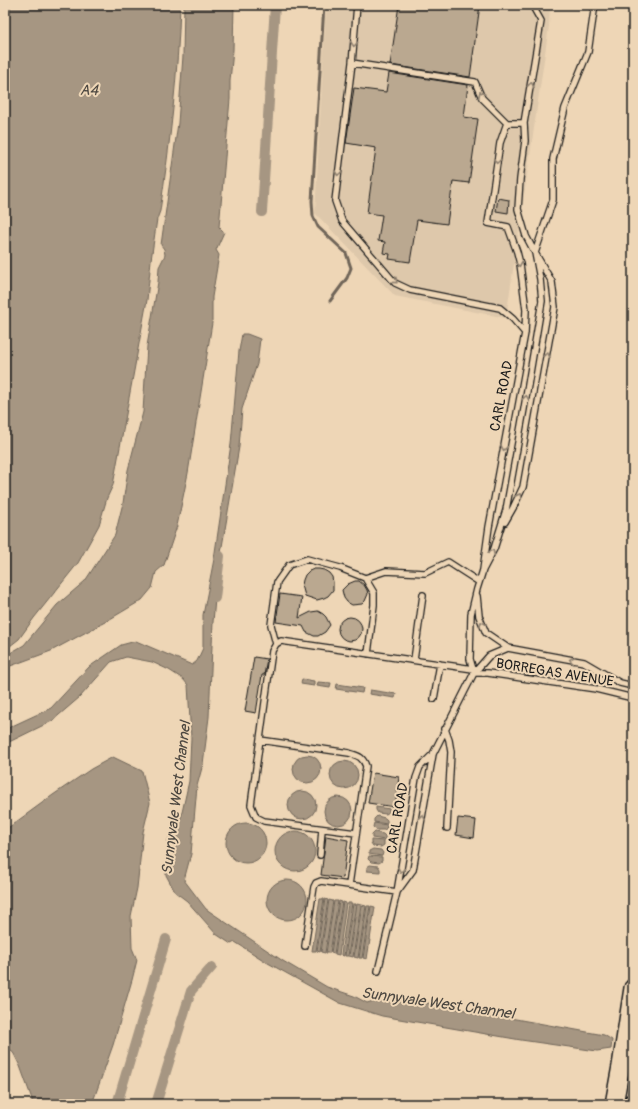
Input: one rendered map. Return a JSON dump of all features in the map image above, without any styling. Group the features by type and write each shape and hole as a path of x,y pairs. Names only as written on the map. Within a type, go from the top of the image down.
{"main road":[{"path":"623,1102 621,1066 633,988"}],"lane":[{"path":"357,5 352,63 335,201 342,221 395,283 410,290 500,308 513,319 525,333"},
{"name":"CARL ROAD","path":"500,530 523,487 555,307 552,282 526,236 518,209 525,141 524,123 541,21 532,5"},
{"path":"592,5 594,11"},
{"path":"535,253 553,200 553,159 565,108 588,52 594,11 598,5"},
{"path":"352,63 475,82 482,98 507,123 524,123"},
{"name":"CARL ROAD","path":"484,570 489,527 525,333 526,310 517,252 508,227 488,223 500,143 507,123"},
{"name":"CARL ROAD","path":"397,892 413,870 433,754 473,671 470,659 471,614 479,582 494,549 506,510 542,301 535,253"},
{"path":"356,833 264,821 256,817 251,805 272,651 276,644 271,625 277,582 289,565 307,559 340,568 365,578 374,593 368,654"},
{"path":"365,578 386,571 425,573 448,562 479,582"},
{"name":"BORREGAS AVENUE","path":"477,589 479,616 486,633 508,648 584,662 620,683 633,686"},
{"path":"414,660 423,595"},
{"name":"BORREGAS AVENUE","path":"276,644 281,641 414,660 473,671 596,689 633,698"},
{"path":"473,671 490,656 508,648"},
{"path":"434,699 440,664"},
{"path":"445,730 449,740 451,752 447,828"},
{"path":"260,740 349,753 358,756 363,760 366,766 349,885"},
{"name":"CARL ROAD","path":"378,971 397,892 416,778 420,767 433,754"},
{"path":"320,855 322,829"},
{"path":"305,946 314,887 316,883 321,881 397,892"}],"shaded area":[{"path":"326,5 550,5 549,26 506,318 395,296 315,213"}],"water":[{"name":"A4","path":"5,5 180,5 175,83 164,185 160,211 157,219 147,300 113,485 107,498 99,525 78,563 19,639 5,650"},
{"path":"184,5 234,5 230,99 219,227 224,232 216,250 219,255 212,297 212,323 188,473 177,526 164,565 156,572 152,588 142,600 51,651 5,668 5,656 24,645 57,605 85,581 115,535 123,503 128,470 143,412 147,346 158,282 159,267 165,255 164,249 161,245 178,123 183,56"},
{"path":"242,334 247,334 260,339 257,364 242,409 239,447 217,576 213,622 209,717 203,764 197,786 191,854 184,880 206,909 283,961 327,987 354,996 367,1003 383,998 405,999 604,1035 612,1040 611,1049 597,1051 521,1040 382,1016 340,1003 268,963 235,942 231,944 216,934 187,901 175,892 166,875 168,840 181,817 189,781 191,738 188,685 183,679 169,670 152,662 126,657 111,662 80,697 52,721 5,744 5,731 10,727 51,708 89,667 121,645 136,641 192,665 197,661 203,648 203,615 214,559 231,444 239,351"},
{"path":"302,679 314,681 314,686 301,684"},
{"path":"318,682 331,683 330,688 317,686"},
{"path":"337,684 363,688 362,693 336,689"},
{"path":"370,690 396,694 395,698 369,694"},
{"path":"307,755 317,759 321,769 317,779 307,783 297,779 293,769 297,759"},
{"path":"113,757 142,771 150,803 143,832 137,888 131,916 132,948 137,960 113,1045 92,1104 32,1104 32,1099 20,1066 14,1054 5,1043 5,830 91,769"},
{"path":"344,761 354,765 358,775 354,785 344,789 334,785 330,775 334,765"},
{"path":"302,791 312,795 316,805 312,815 302,819 292,815 288,805 292,795"},
{"path":"338,797 348,801 352,811 348,821 338,825 328,821 324,811 328,801"},
{"path":"376,807 390,809 386,814 378,813"},
{"path":"377,816 385,818 387,820 387,824 374,822 374,819"},
{"path":"246,823 254,825 260,829 264,835 266,843 264,851 260,857 254,861 246,863 238,861 232,857 228,851 226,843 228,835 232,829 238,825"},
{"path":"374,823 387,825 387,828 384,830 376,830 373,827"},
{"path":"295,831 303,833 309,837 313,843 315,851 313,859 309,865 303,869 295,871 287,869 281,865 277,859 275,851 277,843 281,837 287,833"},
{"path":"375,832 383,834 385,836 385,840 372,838 372,835"},
{"path":"371,840 384,841 384,845 381,847 373,846"},
{"path":"373,849 381,850 383,853 382,856 369,854 369,851"},
{"path":"369,856 382,857 382,861 379,863 371,862 368,859"},
{"path":"370,865 378,866 380,872 367,871 367,867"},
{"path":"287,880 295,882 301,886 305,892 307,900 305,908 301,914 295,918 287,920 279,918 273,914 269,908 267,900 269,892 273,886 279,882"},
{"path":"320,899 324,899 316,951 312,951"},
{"path":"325,899 328,900 320,952 317,951"},
{"path":"329,900 333,901 325,953 321,952"},
{"path":"334,901 338,901 330,953 326,953"},
{"path":"339,901 342,902 334,954 331,953"},
{"path":"343,902 346,903 339,955 335,954"},
{"path":"348,903 352,903 344,956 341,955"},
{"path":"353,904 356,904 348,956 345,956"},
{"path":"357,904 361,905 353,957 349,956"},
{"path":"362,905 366,906 358,958 354,957"},
{"path":"367,906 370,906 362,958 359,958"},
{"path":"371,906 375,907 367,959 363,958"}],"building":[{"path":"399,5 480,5 470,77 390,65"},
{"path":"389,73 468,85 464,117 478,119 469,183 453,181 447,224 417,220 410,262 389,259 390,254 383,253 385,242 378,241 382,215 367,213 376,148 346,143 354,88 386,92"},
{"path":"498,198 509,200 508,213 496,211"},
{"path":"314,569 324,570 329,573 333,582 333,590 328,596 317,600 305,596 302,585 305,575"},
{"path":"359,581 364,585 368,594 362,604 352,605 344,598 342,590 348,584"},
{"path":"280,594 302,597 299,618 311,612 318,611 323,614 330,625 325,632 318,636 314,636 306,632 303,626 276,622"},
{"path":"350,617 355,618 361,624 361,634 355,640 350,641 345,640 339,634 338,629 339,624 345,618"},
{"path":"254,657 267,659 264,675 262,675 256,713 245,711"},
{"path":"373,773 399,777 395,807 368,803"},
{"path":"458,818 476,820 474,838 456,835"},
{"path":"326,836 348,840 343,878 321,875"}],"waterway":[{"path":"262,212 275,5"},
{"path":"324,5 312,201 313,216 318,227 346,253 351,268 347,278 330,301"},
{"path":"215,598 220,556"},
{"path":"117,1104 166,939"},
{"path":"156,1104 191,991 212,967"}],"water label":[{"name":"Sunnyvale West Channel","path":"176,798"},
{"name":"Sunnyvale West Channel","path":"438,1003"}]}
